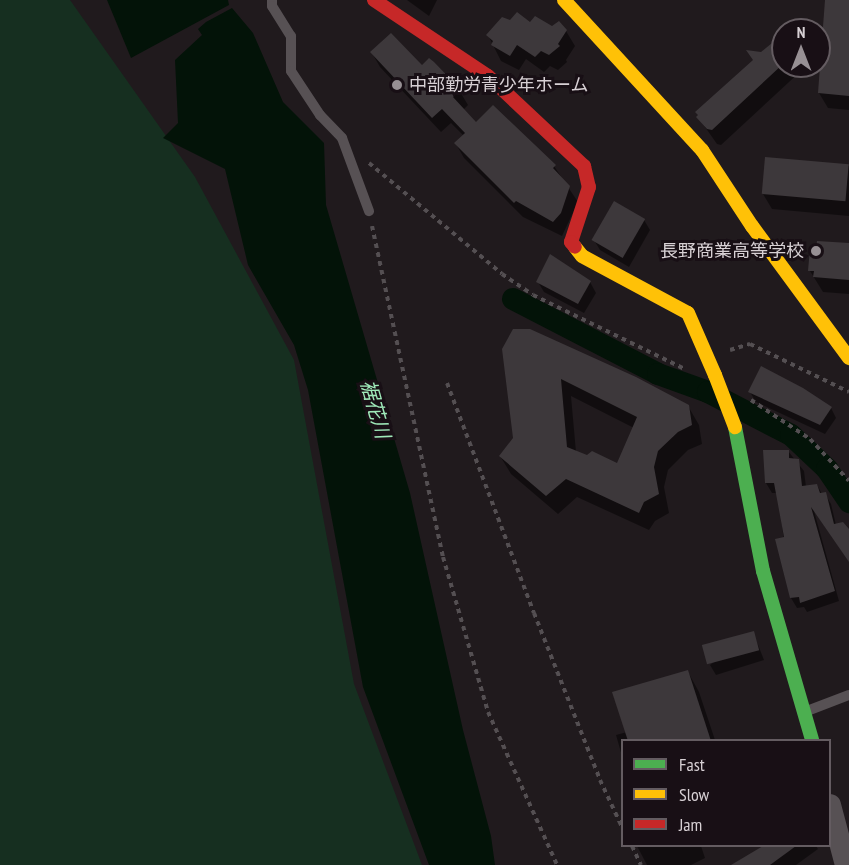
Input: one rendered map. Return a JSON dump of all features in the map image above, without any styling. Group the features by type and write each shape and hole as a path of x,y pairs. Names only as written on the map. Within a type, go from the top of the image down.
{"street":[{"path":"374,0 488,76 584,166 589,187 571,242 582,256 688,314 708,356 735,427 763,571 811,739"},
{"path":"564,0 702,150 752,226 849,358"},
{"path":"831,809 846,865"}],"lane":[{"path":"272,0 272,6 291,36 291,71 320,115 342,138 369,211"},
{"path":"804,712 849,695"}],"path":[{"path":"342,138 362,158 502,274 533,295 693,373"},
{"path":"369,211 442,556 488,712 557,865"},
{"path":"708,356 750,344 849,392"},
{"path":"447,382 551,658 600,780 621,825"},
{"path":"741,395 766,408 810,439 849,481"},
{"path":"632,847 641,865"}],"green space":[{"path":"0,0 70,0 195,177 294,360 354,684 422,865 0,865"}],"water":[{"path":"107,0 228,0 229,5 131,58"},
{"name":"裾花川","path":"232,8 253,33 283,102 324,143 326,205 410,493 463,730 491,836 495,865 429,865 363,687 308,390 294,345 248,265 225,169 163,138 178,123 175,60 202,35 198,29"}],"building":[{"path":"825,0 849,0 849,96 818,93 819,78 831,78 831,18 824,18"},
{"path":"517,12 530,22 535,16 552,26 559,21 567,30 558,44 560,46 549,55 541,51 535,57 517,45 510,56 491,45 493,41 486,35 502,17 510,20"},
{"path":"391,33 422,65 429,58 461,90 453,97 476,122 493,105 556,165 553,168 570,186 561,213 553,222 516,201 514,203 454,143 465,133 442,109 432,118 370,52"},
{"path":"771,44 771,75 712,130 707,129 696,117 698,115 695,112 753,60 746,50 761,52"},
{"path":"765,157 849,164 845,201 762,194"},
{"path":"614,201 645,219 623,258 592,240"},
{"path":"817,241 849,243 849,280 813,277 814,271 808,271 810,248 816,248"},
{"path":"550,254 591,281 578,304 536,282"},
{"path":"513,329 530,329 636,377 689,405 692,425 678,432 658,451 654,467 659,494 644,502 639,513 566,479 546,496 499,456 513,438 502,349","holes":["561,379 637,417 617,463 592,451 587,455 567,447"]},
{"path":"761,366 803,388 832,407 820,425 748,392"},
{"path":"763,450 789,450 789,458 799,459 802,486 817,484 820,493 826,492 834,524 843,522 849,529 849,562 811,507 835,591 800,603 799,597 790,598 775,539 784,537 774,483 765,483"},
{"path":"754,631 759,650 707,664 702,645"},
{"path":"688,670 710,739 627,739 612,692"},
{"path":"761,847 795,847 770,865 731,865"}],"waterway":[{"path":"513,299 658,374 708,392 791,435 827,469 849,502"}],"traffic: fast":[{"path":"735,427 763,571 812,739"}],"traffic: slow":[{"path":"564,0 702,150 752,226 849,358"},
{"path":"575,247 582,256 688,313 715,375"},
{"path":"715,375 735,427"}],"traffic: jam":[{"path":"374,0 488,76 584,166 589,187 571,242 575,247"}],"place":[{"name":"中部勤労青少年ホーム","path":"397,85"},
{"name":"長野商業高等学校","path":"816,251"}]}
